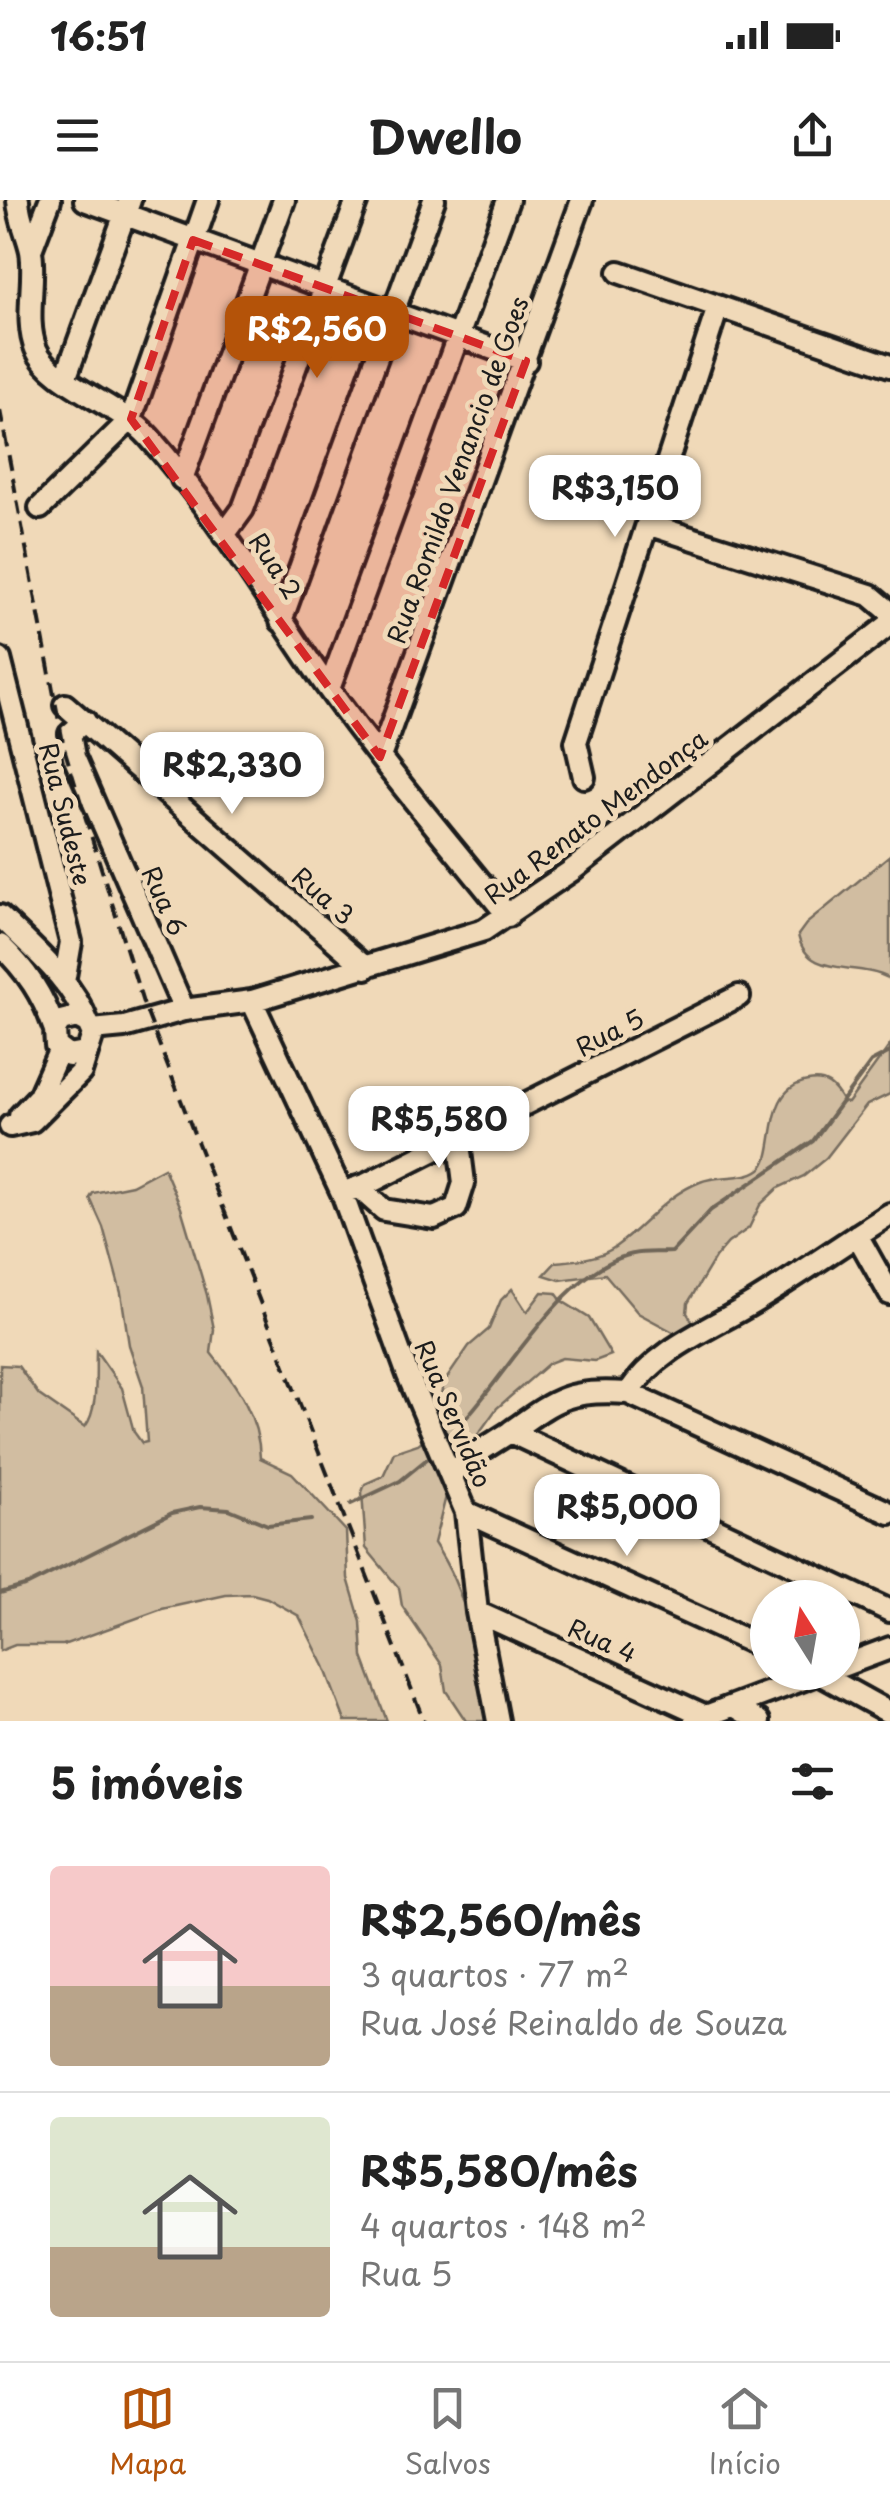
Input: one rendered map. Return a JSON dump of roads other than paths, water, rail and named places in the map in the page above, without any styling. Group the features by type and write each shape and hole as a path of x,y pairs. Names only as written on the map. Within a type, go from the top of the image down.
{"street":[{"path":"18,200 30,250"},
{"path":"30,250 50,200"},
{"path":"85,200 128,208 193,240 526,360"},
{"path":"40,508 131,419 208,200"},
{"path":"182,479 284,200"},
{"path":"224,536 243,510 357,200"},
{"path":"281,621 434,200"},
{"path":"329,690 508,200"},
{"name":"Rua Romildo Venancio de Goes","path":"380,757 582,200"},
{"path":"65,379 128,208"},
{"name":"Rua 2","path":"30,250 36,349 65,379 131,419 182,479 329,690 508,916"},
{"path":"619,272 890,366"},
{"path":"584,776 576,742 718,307"},
{"path":"647,524 870,595 890,612"},
{"name":"Rua Renato Mendonça","path":"89,1037 184,1010 252,1001 484,930 508,916 890,624"},
{"name":"Rua Sudeste","path":"0,659 70,942 64,982"},
{"name":"Rua 3","path":"65,705 366,968"},
{"name":"Rua 6","path":"85,722 70,734 74,758 184,1010"},
{"path":"0,916 80,1002 89,1037 80,1072 56,1100 32,1120 5,1129"},
{"path":"0,946 30,976 43,996 57,1040 75,1056 89,1037"},
{"name":"Rua 5","path":"350,1190 739,996"},
{"path":"252,1001 350,1190 384,1210 434,1218 456,1208 464,1183 458,1136"},
{"path":"5,1129 39,1096 62,1021 72,1017 89,1037"},
{"name":"Rua Servidão","path":"350,1190 402,1359 466,1512 477,1612 501,1717"},
{"path":"628,1393 642,1371 662,1356 753,1303 890,1214"},
{"path":"857,1235 890,1294"},
{"path":"452,1474 469,1457 562,1397 628,1393 890,1513"},
{"path":"510,1432 890,1611"},
{"path":"466,1512 750,1642"},
{"name":"Rua 4","path":"477,1612 700,1718"},
{"path":"860,1659 890,1648"},
{"path":"700,1718 776,1690"},
{"path":"850,1690 890,1713"},
{"path":"734,1706 760,1721"}],"waterway":[{"path":"453,1432 558,1303 582,1281 607,1264 633,1254 672,1252 711,1210 813,1141 871,1062 890,1052"},
{"path":"351,1504 400,1481 427,1459"},
{"path":"0,1593 28,1585 172,1513 200,1507 229,1509 268,1525 311,1520"}],"railway":[{"path":"0,410 64,748 143,1003 424,1721"}]}
